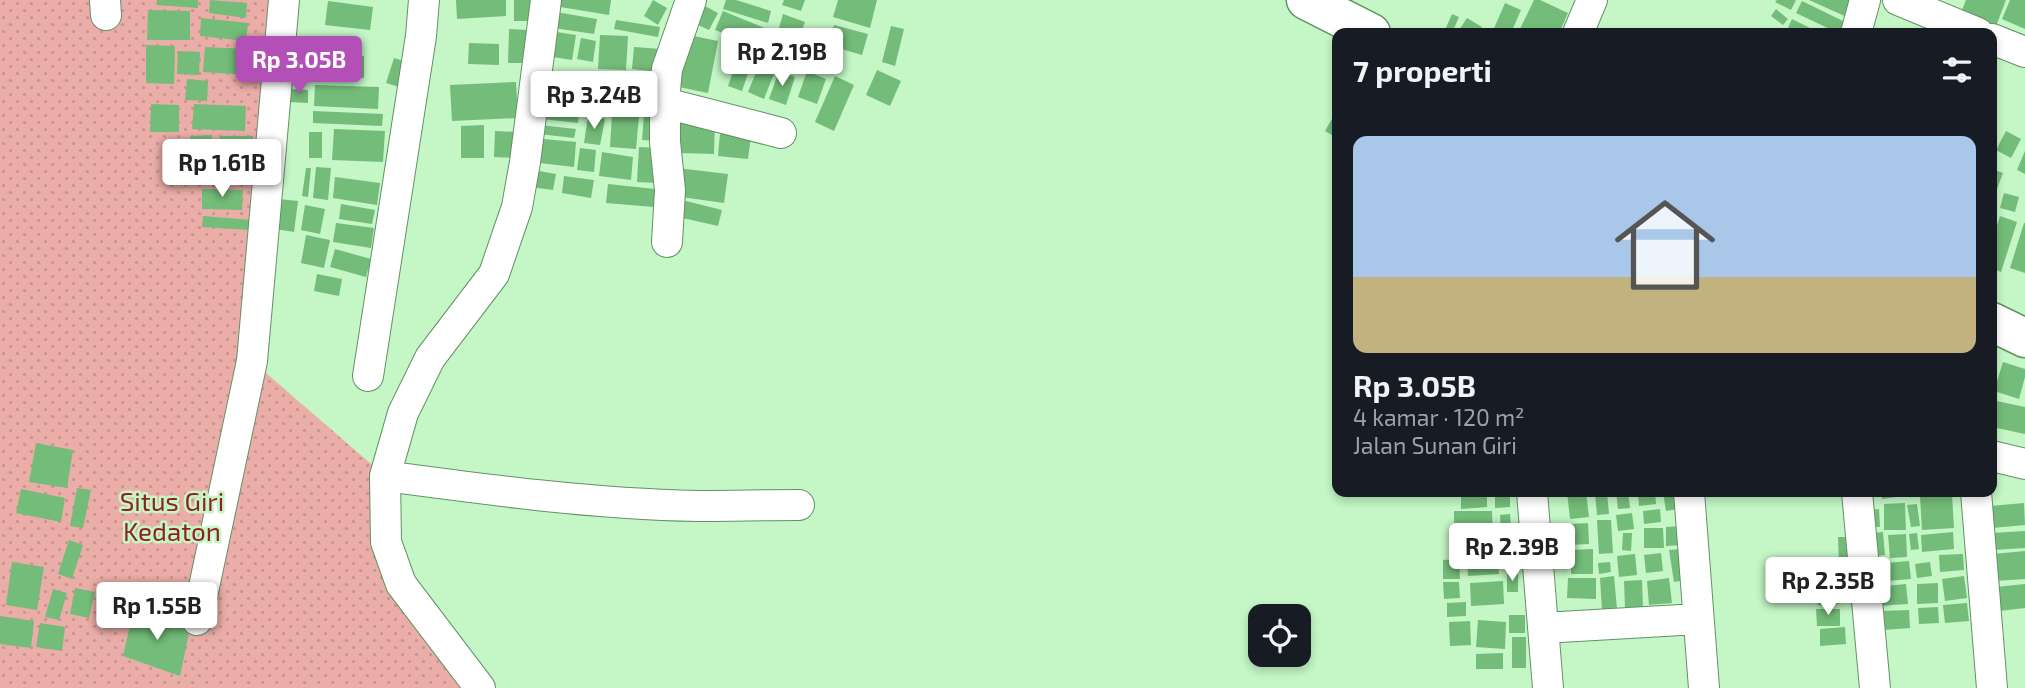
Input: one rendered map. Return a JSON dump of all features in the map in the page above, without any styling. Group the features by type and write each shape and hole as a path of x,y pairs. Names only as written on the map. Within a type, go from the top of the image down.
{"street":[{"path":"197,620 252,362 284,0"},
{"path":"368,376 421,36 424,0"},
{"path":"480,688 401,584 386,542 385,476 403,413 430,358 494,275 517,207 526,162 545,0"},
{"path":"667,242 670,190 665,142 667,69 691,0"},
{"path":"1306,0 1361,28"},
{"path":"1580,28 1592,0"},
{"path":"1857,28 1865,0"},
{"path":"1898,0 1966,28"},
{"path":"1997,41 2025,52"},
{"path":"665,103 781,133"},
{"path":"1997,324 2025,338"},
{"path":"1997,457 2025,464"},
{"path":"385,476 610,502 697,506 799,505"},
{"path":"1531,497 1548,688"},
{"path":"1689,497 1704,688"},
{"path":"1857,497 1875,688"},
{"path":"1976,497 1992,688"},
{"path":"1543,628 1698,619"}],"green space":[{"name":"Situs Giri Kedaton","path":"0,0 277,0 252,361 385,476 386,542 480,688 0,688"}],"building":[{"path":"157,0 198,0 198,8 157,5"},
{"path":"210,0 247,3 246,18 209,13"},
{"path":"456,0 506,0 506,16 457,19"},
{"path":"514,0 531,0 531,21 514,21"},
{"path":"549,0 611,0 609,15 548,5"},
{"path":"653,0 667,8 658,25 644,16"},
{"path":"726,0 736,0 771,11 768,23 723,9"},
{"path":"784,0 805,0 801,11 782,5"},
{"path":"838,0 877,0 870,28 833,17"},
{"path":"1534,0 1540,0 1568,13 1561,28 1520,28"},
{"path":"1796,0 1791,10 1775,2"},
{"path":"1809,0 1857,0 1849,18"},
{"path":"1966,0 2006,0 1995,28 1960,15"},
{"path":"2010,0 2025,0 2025,29 2002,19"},
{"path":"328,1 373,7 370,30 325,25"},
{"path":"1802,1 1847,23 1844,28 1828,28 1796,13"},
{"path":"1505,3 1521,10 1513,28 1494,28"},
{"path":"703,5 718,13 709,30 694,23"},
{"path":"1776,9 1788,19 1783,25 1771,16"},
{"path":"148,10 190,11 190,40 147,40"},
{"path":"550,11 597,19 594,34 547,27"},
{"path":"723,11 767,29 760,48 715,30"},
{"path":"783,14 805,22 798,42 777,35"},
{"path":"1452,14 1459,17 1454,28 1446,28"},
{"path":"201,18 248,23 246,41 200,36"},
{"path":"1467,18 1482,27 1481,28 1460,28"},
{"path":"1792,19 1810,28 1788,28"},
{"path":"616,20 660,27 658,37 614,29"},
{"path":"834,25 868,34 862,55 828,45"},
{"path":"891,26 904,29 895,66 882,62"},
{"path":"509,29 528,30 527,63 508,63"},
{"path":"550,31 576,35 572,60 546,56"},
{"path":"684,34 718,41 708,93 674,86"},
{"path":"600,35 628,36 626,70 598,69"},
{"path":"772,37 803,51 794,71 763,57"},
{"path":"581,38 596,41 593,62 577,59"},
{"path":"296,41 316,41 316,76 296,76"},
{"path":"469,43 499,44 499,65 468,64"},
{"path":"146,45 175,46 174,84 146,83"},
{"path":"205,47 248,49 247,75 203,72"},
{"path":"634,47 661,49 659,72 632,69"},
{"path":"178,51 200,52 199,75 177,74"},
{"path":"740,52 754,56 742,91 728,86"},
{"path":"323,55 364,56 364,78 323,77"},
{"path":"394,58 413,64 406,89 386,83"},
{"path":"761,60 777,66 764,99 748,92"},
{"path":"877,70 901,81 890,106 866,95"},
{"path":"779,71 795,77 786,105 769,99"},
{"path":"807,71 826,79 817,104 798,97"},
{"path":"835,76 854,85 834,131 815,122"},
{"path":"544,78 587,80 586,100 543,97"},
{"path":"187,79 208,81 207,101 185,100"},
{"path":"516,82 518,118 452,121 450,85"},
{"path":"596,83 608,86 603,113 591,111"},
{"path":"315,85 379,87 378,109 314,106"},
{"path":"290,89 308,90 308,103 290,102"},
{"path":"610,96 640,98 639,110 609,108"},
{"path":"545,101 580,105 578,123 543,119"},
{"path":"151,104 179,105 179,132 150,132"},
{"path":"194,104 246,106 245,131 192,129"},
{"path":"313,111 383,114 382,126 313,123"},
{"path":"612,114 639,116 636,149 610,147"},
{"path":"644,115 661,117 660,141 642,140"},
{"path":"588,116 605,119 600,145 584,143"},
{"path":"680,118 715,120 714,154 679,153"},
{"path":"1332,119 1332,135 1325,131"},
{"path":"721,122 752,128 748,159 718,156"},
{"path":"484,125 484,158 461,158 461,126"},
{"path":"540,125 576,129 574,138 539,134"},
{"path":"334,129 385,131 383,162 332,160"},
{"path":"495,131 519,132 518,158 494,157"},
{"path":"2006,131 2021,139 2011,158 1997,148"},
{"path":"309,132 322,132 322,158 309,158"},
{"path":"212,135 212,152 190,152 190,136"},
{"path":"220,136 253,136 252,155 220,155"},
{"path":"533,138 576,142 574,167 531,162"},
{"path":"639,147 659,148 658,183 637,182"},
{"path":"580,148 596,150 594,172 577,170"},
{"path":"2025,151 2025,174 2017,170"},
{"path":"602,152 633,157 631,180 599,176"},
{"path":"203,160 248,162 247,184 203,183"},
{"path":"316,167 331,168 328,200 313,198"},
{"path":"306,168 311,168 308,197 302,196"},
{"path":"677,168 728,174 724,203 674,196"},
{"path":"533,170 556,174 553,190 530,187"},
{"path":"1997,171 2003,173 1997,189"},
{"path":"564,176 594,180 591,198 562,193"},
{"path":"335,177 380,183 377,205 333,198"},
{"path":"608,184 655,189 654,207 606,203"},
{"path":"202,189 243,190 242,210 202,209"},
{"path":"2004,193 2019,197 2015,212 2000,208"},
{"path":"279,199 298,201 294,232 275,229"},
{"path":"678,199 722,210 718,226 674,216"},
{"path":"341,204 375,210 372,224 339,219"},
{"path":"305,205 325,209 320,234 301,230"},
{"path":"203,216 251,220 250,230 202,227"},
{"path":"2000,216 2017,222 2001,272 1997,270 1997,225"},
{"path":"336,223 374,228 371,248 333,242"},
{"path":"2025,223 2025,273 2010,268"},
{"path":"306,235 330,240 324,268 301,263"},
{"path":"335,249 371,259 366,277 330,267"},
{"path":"317,274 342,279 339,296 314,291"},
{"path":"2003,362 2025,369 2019,399 1997,392"},
{"path":"1997,401 2025,407 2025,434 1997,428"},
{"path":"36,443 73,450 67,488 29,482"},
{"path":"77,488 91,490 83,528 70,526"},
{"path":"21,489 65,498 61,522 16,513"},
{"path":"1461,497 1487,497 1487,507 1461,509"},
{"path":"1495,497 1510,497 1510,507 1495,508"},
{"path":"1568,497 1587,497 1589,517 1570,519"},
{"path":"1595,497 1607,497 1609,514 1597,515"},
{"path":"1617,497 1629,497 1630,508 1618,509"},
{"path":"1638,497 1655,497 1656,504 1639,506"},
{"path":"1664,497 1683,497 1684,508 1666,511"},
{"path":"1920,497 1952,497 1954,528 1922,530"},
{"path":"1905,503 1906,530 1884,530 1884,504"},
{"path":"2024,503 2025,525 1992,528 1990,506"},
{"path":"1917,504 1920,526 1911,527 1907,505"},
{"path":"1660,509 1661,522 1644,524 1643,511"},
{"path":"1879,509 1880,527 1871,527 1869,510"},
{"path":"1454,511 1492,511 1493,534 1454,534"},
{"path":"1632,513 1634,529 1618,531 1616,515"},
{"path":"1510,514 1511,529 1501,530 1500,515"},
{"path":"1597,520 1611,520 1613,553 1599,554"},
{"path":"1588,523 1589,544 1570,545 1569,524"},
{"path":"1683,526 1684,545 1666,546 1666,527"},
{"path":"1644,528 1663,528 1664,548 1644,548"},
{"path":"2025,531 2025,548 1993,550 1992,533"},
{"path":"1883,532 1885,555 1875,556 1872,533"},
{"path":"1953,532 1954,549 1922,552 1921,535"},
{"path":"1623,533 1632,533 1631,551 1622,550"},
{"path":"1917,533 1919,549 1911,550 1909,534"},
{"path":"1906,534 1907,557 1890,558 1888,535"},
{"path":"1514,536 1516,559 1501,559 1499,537"},
{"path":"1838,537 1851,537 1851,563 1839,564"},
{"path":"1496,539 1499,574 1468,576 1466,541"},
{"path":"69,540 83,545 72,579 58,574"},
{"path":"1593,549 1593,574 1571,574 1571,550"},
{"path":"1681,549 1686,580 1674,582 1669,550"},
{"path":"2025,551 2025,579 1995,581 1993,554"},
{"path":"1661,553 1663,571 1646,573 1644,555"},
{"path":"1635,554 1637,575 1619,577 1617,556"},
{"path":"1963,554 1964,570 1940,572 1939,555"},
{"path":"1459,559 1460,579 1443,579 1443,560"},
{"path":"1909,561 1911,579 1887,581 1885,563"},
{"path":"12,562 44,567 37,610 6,605"},
{"path":"1610,562 1611,572 1599,574 1598,563"},
{"path":"1930,562 1932,576 1917,578 1915,564"},
{"path":"1849,571 1851,595 1843,596 1841,572"},
{"path":"1836,573 1837,587 1820,588 1819,574"},
{"path":"1507,574 1518,574 1518,592 1507,592"},
{"path":"1614,576 1617,609 1602,610 1600,578"},
{"path":"1964,576 1967,598 1945,601 1942,579"},
{"path":"1568,578 1596,578 1596,599 1567,598"},
{"path":"1669,578 1672,603 1649,605 1647,581"},
{"path":"1642,580 1643,608 1625,608 1624,581"},
{"path":"1503,581 1504,604 1471,606 1470,583"},
{"path":"1443,582 1459,582 1460,598 1444,599"},
{"path":"1938,583 1938,603 1917,604 1917,584"},
{"path":"1906,584 1908,604 1878,606 1876,587"},
{"path":"2025,584 2025,608 1999,611 1996,587"},
{"path":"75,588 95,592 89,618 70,614"},
{"path":"53,589 67,593 59,620 45,617"},
{"path":"1805,590 1815,591 1814,600 1804,599"},
{"path":"1838,591 1838,604 1818,605 1818,592"},
{"path":"1466,602 1466,616 1447,617 1447,603"},
{"path":"1967,603 1969,621 1945,623 1943,605"},
{"path":"1938,607 1939,623 1919,624 1918,608"},
{"path":"134,608 190,628 180,676 123,656"},
{"path":"1816,609 1840,609 1840,626 1817,626"},
{"path":"1909,610 1910,628 1883,630 1882,611"},
{"path":"1509,615 1525,615 1525,633 1509,633"},
{"path":"0,616 34,621 31,648 0,644"},
{"path":"1478,620 1506,622 1505,649 1476,647"},
{"path":"1470,621 1471,645 1450,646 1449,622"},
{"path":"40,623 65,627 62,651 36,647"},
{"path":"1845,627 1846,644 1820,646 1820,629"},
{"path":"1512,637 1526,637 1526,668 1512,668"},
{"path":"1503,653 1503,669 1476,669 1476,654"}]}
